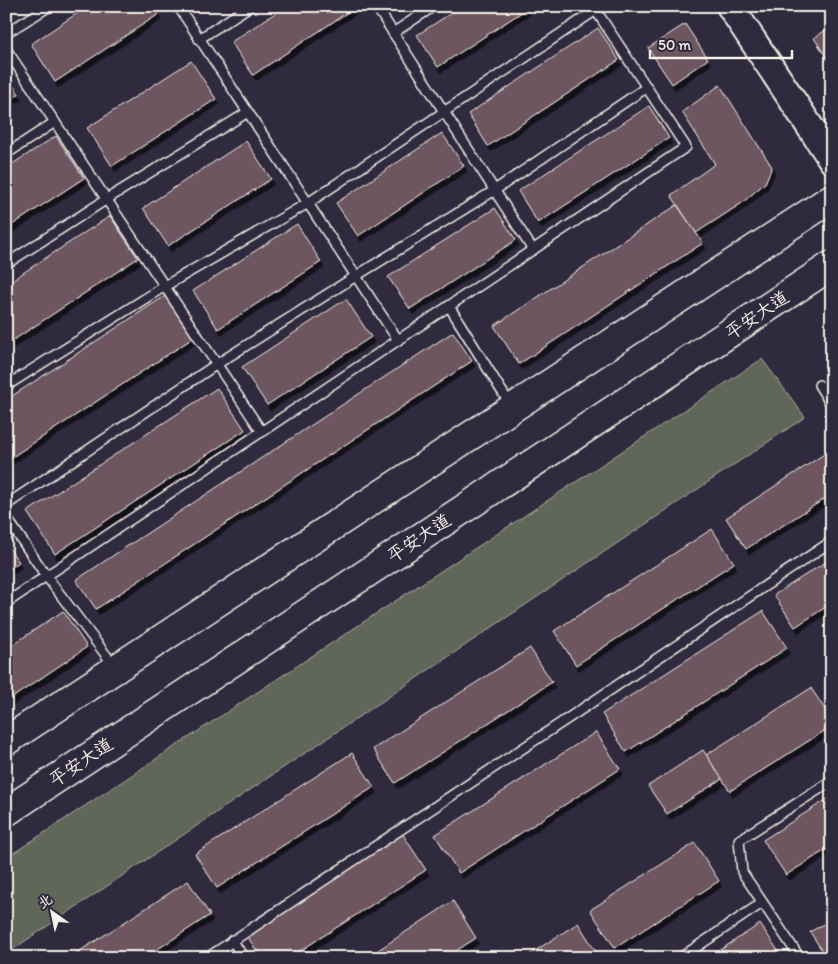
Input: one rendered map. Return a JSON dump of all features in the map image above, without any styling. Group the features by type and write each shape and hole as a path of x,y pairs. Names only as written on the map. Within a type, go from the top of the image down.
{"main road":[{"path":"6,741 832,198"},
{"name":"平安大道","path":"6,812 832,265"}],"street":[{"path":"730,6 832,160"}],"lane":[{"path":"6,33 50,6"},
{"path":"178,6 398,340"},
{"path":"199,39 250,6"},
{"path":"376,6 533,250"},
{"path":"393,33 434,6"},
{"path":"6,386 165,286 308,203 594,8 686,147 6,603"},
{"path":"6,50 262,432"},
{"path":"6,505 217,364 495,190 647,87"},
{"path":"6,264 106,199 248,112"},
{"path":"6,154 55,122"},
{"path":"449,306 512,408"},
{"path":"819,385 832,406"},
{"path":"6,517 46,577 116,668"},
{"path":"207,958 576,714 832,541"},
{"path":"800,958 742,872 739,840 832,781"},
{"path":"680,958 762,902"},
{"path":"232,940 244,958"}],"green space":[{"path":"762,359 805,417 6,954 6,858"}],"building":[{"path":"88,6 154,6 159,14 55,82 31,44"},
{"path":"286,6 357,6 253,75 231,42"},
{"path":"462,6 531,6 438,67 417,35"},
{"path":"685,24 708,59 672,84 648,48"},
{"path":"832,26 832,66 814,38"},
{"path":"598,28 619,60 488,146 468,114"},
{"path":"191,61 216,99 112,166 87,128"},
{"path":"6,75 19,94 6,102"},
{"path":"720,85 772,167 765,183 742,203 696,233 671,195 715,164 682,112"},
{"path":"649,106 669,138 538,223 518,191"},
{"path":"442,133 464,166 358,236 336,203"},
{"path":"56,136 84,178 6,229 6,168"},
{"path":"246,141 271,179 168,246 143,208"},
{"path":"677,205 703,243 519,364 494,326"},
{"path":"495,208 516,240 410,309 388,277"},
{"path":"110,216 138,258 6,345 6,284"},
{"path":"297,224 321,262 218,329 193,291"},
{"path":"165,296 193,338 6,461 6,400"},
{"path":"346,299 371,337 267,405 242,367"},
{"path":"453,332 472,361 96,609 76,580"},
{"path":"217,388 245,430 55,554 27,512"},
{"path":"832,449 832,494 746,549 726,518"},
{"path":"712,529 734,563 576,665 554,631"},
{"path":"6,544 19,562 6,571"},
{"path":"832,558 832,603 795,627 774,595"},
{"path":"63,611 87,647 6,702 6,649"},
{"path":"763,611 787,648 626,752 602,714"},
{"path":"530,648 552,682 395,783 373,749"},
{"path":"811,688 832,720 832,726 730,791 706,755"},
{"path":"596,732 620,769 459,873 435,835"},
{"path":"703,750 722,779 667,814 648,786"},
{"path":"352,753 374,787 217,888 195,854"},
{"path":"832,796 832,846 786,875 763,840"},
{"path":"402,833 426,870 289,958 261,958 246,934"},
{"path":"695,843 719,881 615,948 590,910"},
{"path":"188,881 210,915 144,958 69,958"},
{"path":"453,901 476,938 445,958 366,958"},
{"path":"832,919 832,958 827,958 810,932"},
{"path":"578,923 600,958 524,958"},
{"path":"760,924 783,958 708,958"}]}
